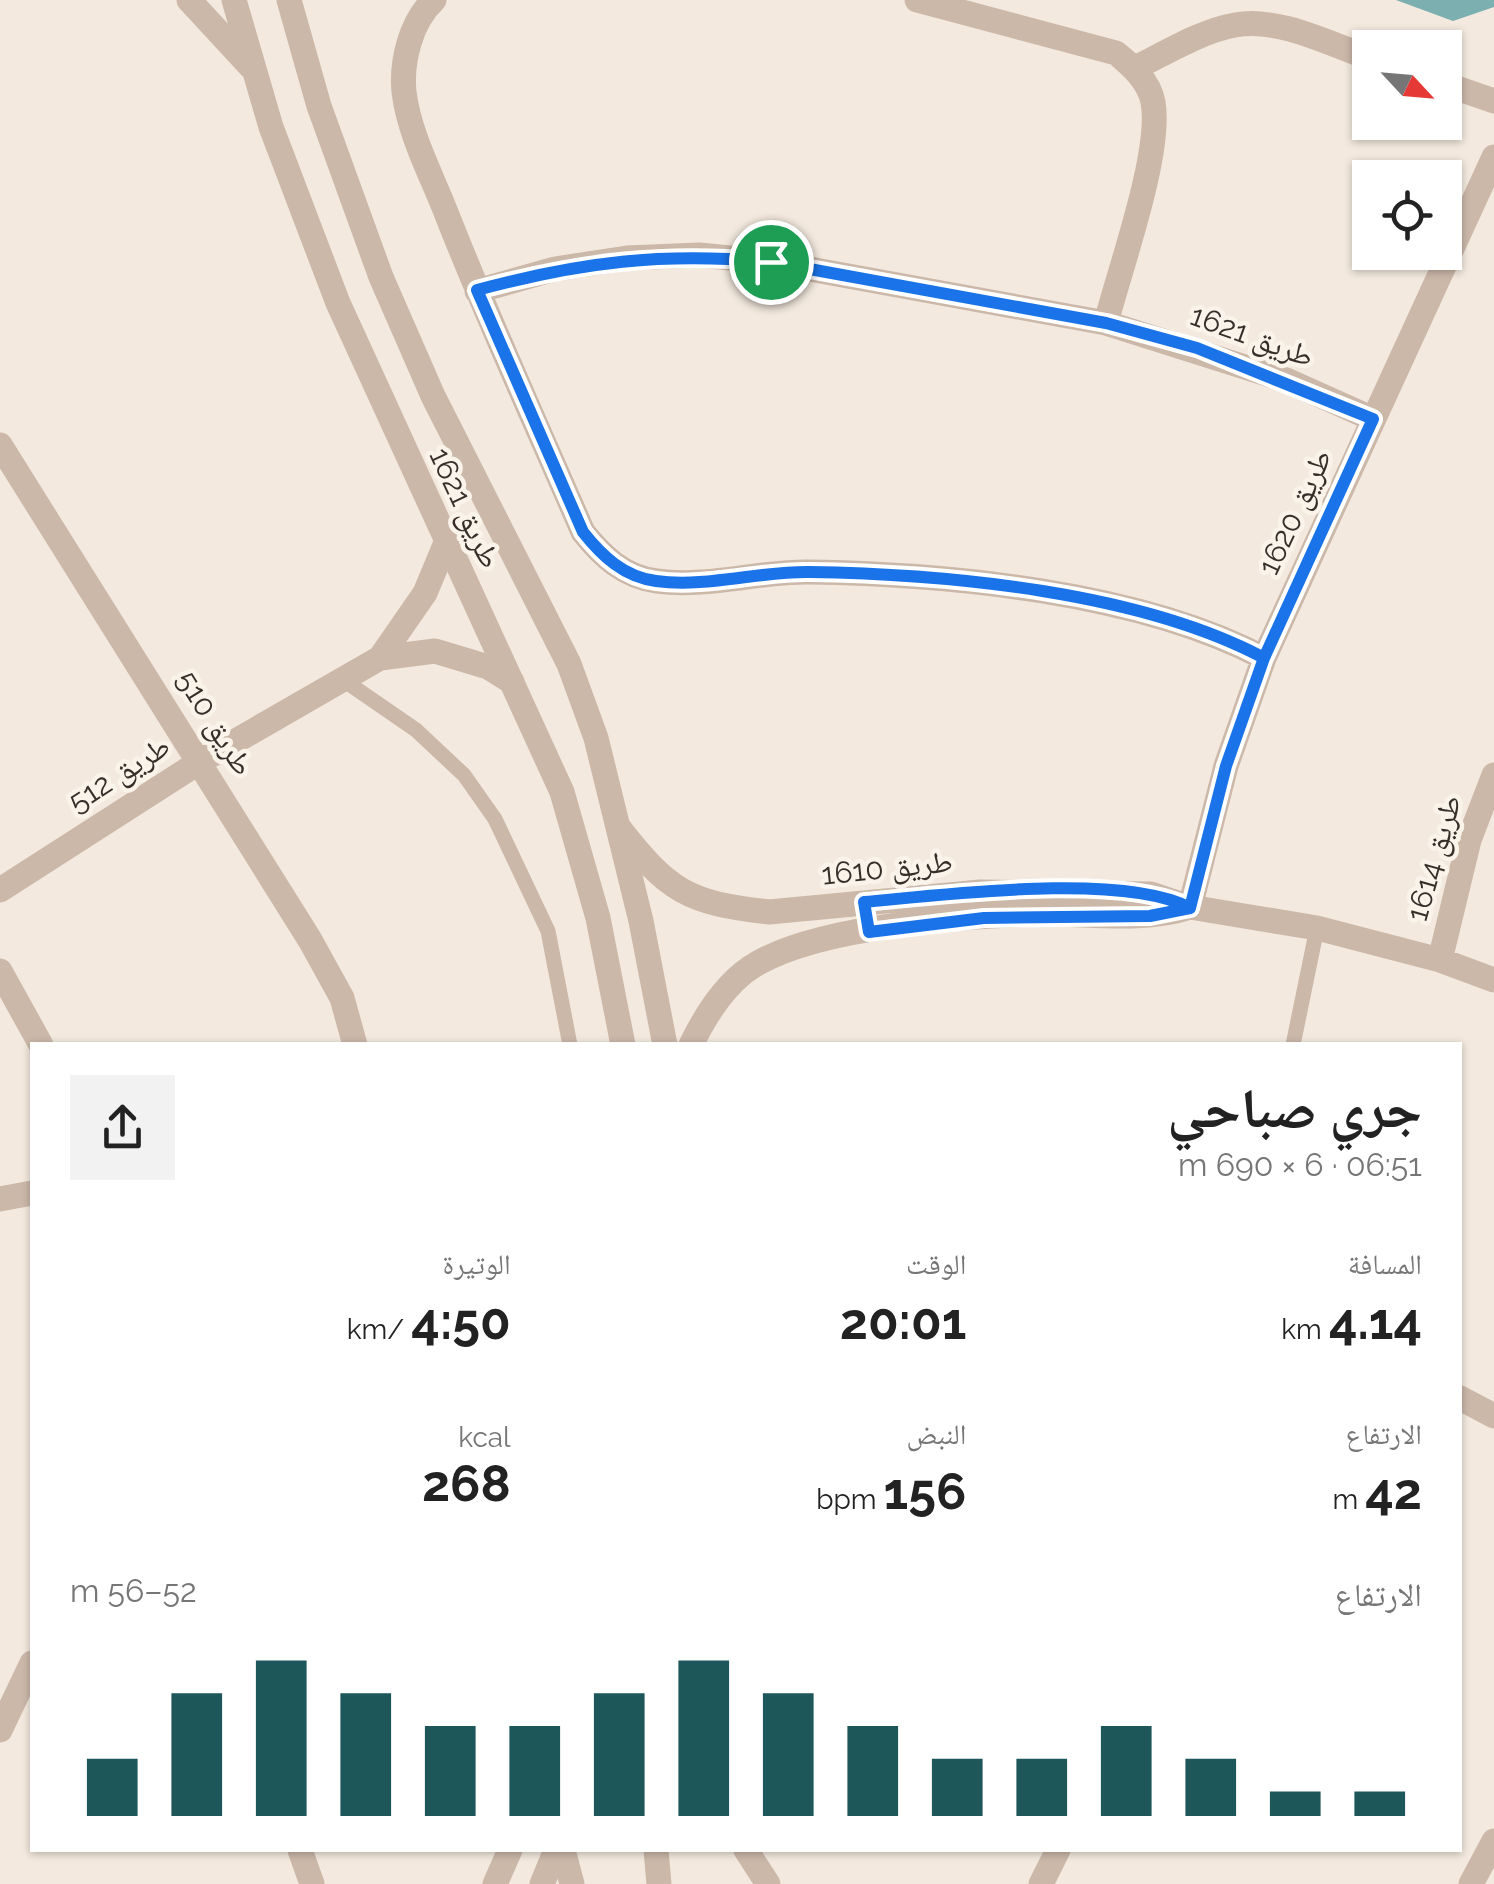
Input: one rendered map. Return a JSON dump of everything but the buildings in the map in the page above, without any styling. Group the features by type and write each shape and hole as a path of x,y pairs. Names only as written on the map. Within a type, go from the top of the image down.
{"street":[{"path":"189,0 255,72"},
{"name":"طريق 1621","path":"234,0 255,72 338,303 445,545 538,731 582,854 622,1042"},
{"name":"طريق 1621","path":"289,0 320,106 381,277 433,396 569,664 596,738 664,1042"},
{"path":"434,0 407,47 404,90 412,126 477,290 583,532 602,556 628,573 658,582 805,572 921,576 1144,612 1226,638 1264,658"},
{"path":"917,0 1116,53 1135,68 1152,97 1155,131 1106,323"},
{"path":"1135,68 1217,30 1251,23 1285,29 1352,52"},
{"path":"1462,90 1494,101"},
{"name":"طريق 1620","path":"1190,908 1226,766 1264,658 1494,157"},
{"name":"طريق 1621","path":"477,290 609,260 699,255 771,262 1106,323 1268,374 1373,419"},
{"name":"طريق 510","path":"0,445 201,761 342,998 355,1042"},
{"name":"طريق 512","path":"380,658 425,593 445,545"},
{"name":"طريق 512","path":"0,890 201,761 380,658 435,651 488,667 512,682"},
{"name":"طريق 1614","path":"1440,960 1469,840 1494,775"},
{"name":"طريق 1610","path":"619,828 654,872 682,894 724,907 769,912 1050,890 1150,894 1190,908 1318,928 1440,960 1494,980"},
{"path":"864,902 869,932"},
{"name":"طريق 1610","path":"692,1042 707,1013 755,964 790,947 869,932 984,918 1150,916 1190,908"},
{"path":"0,970 39,1042"},
{"path":"0,1198 30,1193"},
{"path":"1462,1399 1494,1416"},
{"path":"0,1730 30,1667"},
{"path":"1482,1875 1494,1841"},
{"path":"301,1852 312,1884"},
{"path":"495,1884 509,1852"},
{"path":"542,1884 559,1852"},
{"path":"561,1852 572,1884"},
{"path":"656,1852 660,1884"},
{"path":"747,1852 768,1884"},
{"path":"1042,1884 1057,1852"}],"lane":[{"path":"342,680 416,730 464,776 496,819 548,931 569,1042"},
{"path":"1294,1042 1318,928"}],"water":[{"path":"1396,0 1494,0 1494,7 1453,21"}],"route":[{"path":"771,262 699,255 627,258 556,269 477,290 583,532 602,556 628,573 658,582 805,572 921,576 1144,612 1226,638 1264,658 1226,766 1190,908 1171,898 1150,894 1050,890 864,902 869,932 984,918 1041,914 1150,916 1190,908 1226,766 1264,658 1373,419 1286,380 1197,348 1106,323 771,262"}]}
